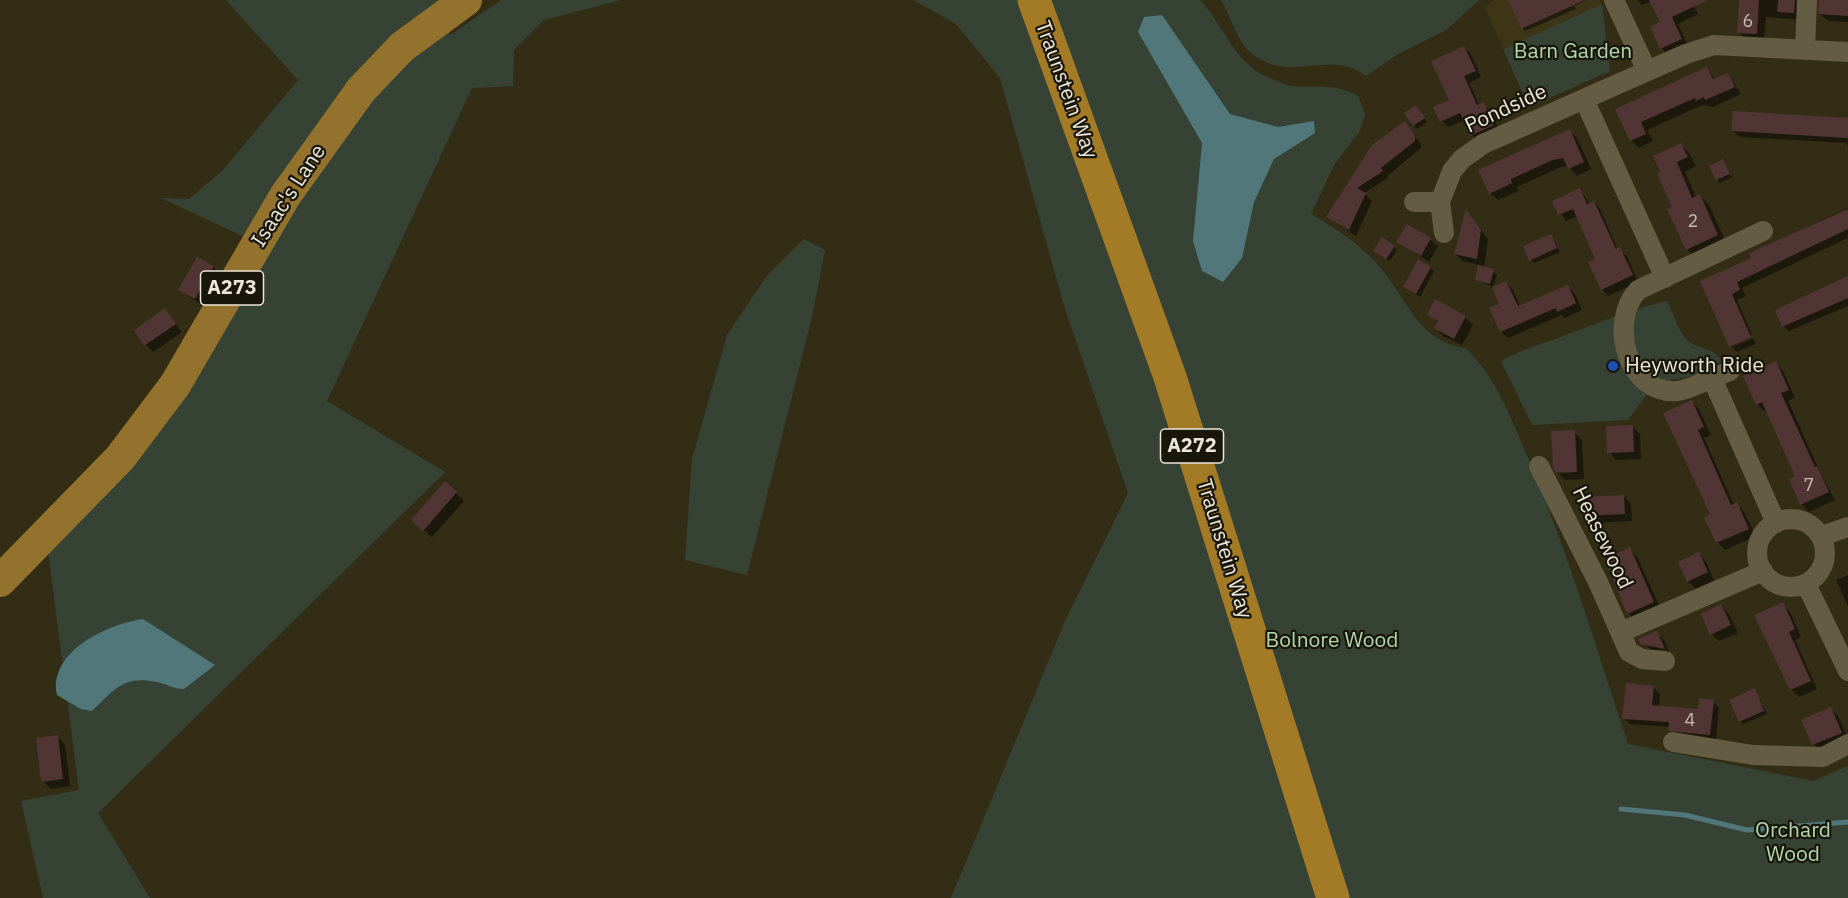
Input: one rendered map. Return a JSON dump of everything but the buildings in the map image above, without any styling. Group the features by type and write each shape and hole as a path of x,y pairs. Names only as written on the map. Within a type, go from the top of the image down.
{"highway":[{"name":"Traunstein Way","path":"1034,0 1170,377 1333,898"}],"main road":[{"name":"Isaac's Lane","path":"0,581 120,458 175,385 285,196 361,90 402,47 466,0"}],"street":[{"path":"1614,0 1647,71"},
{"path":"1805,50 1807,0"},
{"name":"Pondside","path":"1444,233 1440,202 1452,171 1471,151 1584,99 1694,50 1714,45 1848,52"},
{"path":"1584,99 1665,278"},
{"path":"1414,202 1440,202"},
{"path":"1730,371 1675,391 1653,386 1633,368 1626,353 1624,312 1628,300 1638,290 1763,231"},
{"path":"1712,378 1776,523"},
{"name":"Heasewood","path":"1539,466 1629,652 1642,659 1665,661"},
{"path":"1796,519 1815,528 1822,536 1825,547 1822,568 1806,584 1797,587 1778,584 1763,571 1757,550 1766,529 1776,523 1796,519"},
{"path":"1822,536 1848,527"},
{"path":"1621,632 1763,571"},
{"path":"1806,584 1848,671"},
{"path":"1673,742 1752,755 1823,757 1848,744"}],"shaded area":[{"path":"1494,0 1600,0 1602,4 1503,49 1485,7"}],"green space":[{"path":"226,0 459,0 449,36 501,0 621,0 544,20 514,50 513,86 472,88 327,401 445,472 98,813 150,898 43,898 21,801 79,790 48,551 183,395 272,250 161,198 189,199 223,170 298,80"},
{"name":"Bolnore Wood","path":"914,0 1200,0 1238,53 1257,71 1288,85 1332,87 1358,96 1365,114 1360,131 1334,165 1311,214 1363,250 1388,277 1424,327 1449,344 1465,348 1492,381 1512,420 1552,519 1628,744 1813,781 1848,766 1848,898 951,898 1065,621 1128,493 1065,309 1000,78 956,24"},
{"path":"1221,0 1479,0 1446,30 1398,54 1366,76 1352,68 1338,65 1295,67 1266,62 1246,48"},
{"name":"Barn Garden","path":"1602,4 1610,71 1529,107 1503,49"},
{"path":"804,239 825,250 812,317 747,575 685,560 692,459 727,335 766,277"},
{"path":"1667,301 1685,338 1713,352 1721,361 1699,374 1672,380 1648,393 1628,420 1532,425 1501,361 1616,316"}],"water":[{"path":"1162,15 1230,114 1278,127 1314,121 1315,133 1274,159 1254,202 1242,258 1223,282 1202,271 1193,241 1202,143 1138,32 1144,17"},
{"path":"143,619 215,665 184,689 145,680 127,683 113,691 92,711 81,709 57,695 57,680 62,666 71,653 98,634 113,627"}],"waterway":[{"path":"1621,809 1685,815 1747,830 1848,822"}],"place":[{"name":"Heyworth Ride","path":"1613,366"}],"park label":[{"name":"Orchard Wood","path":"1793,843"}]}
